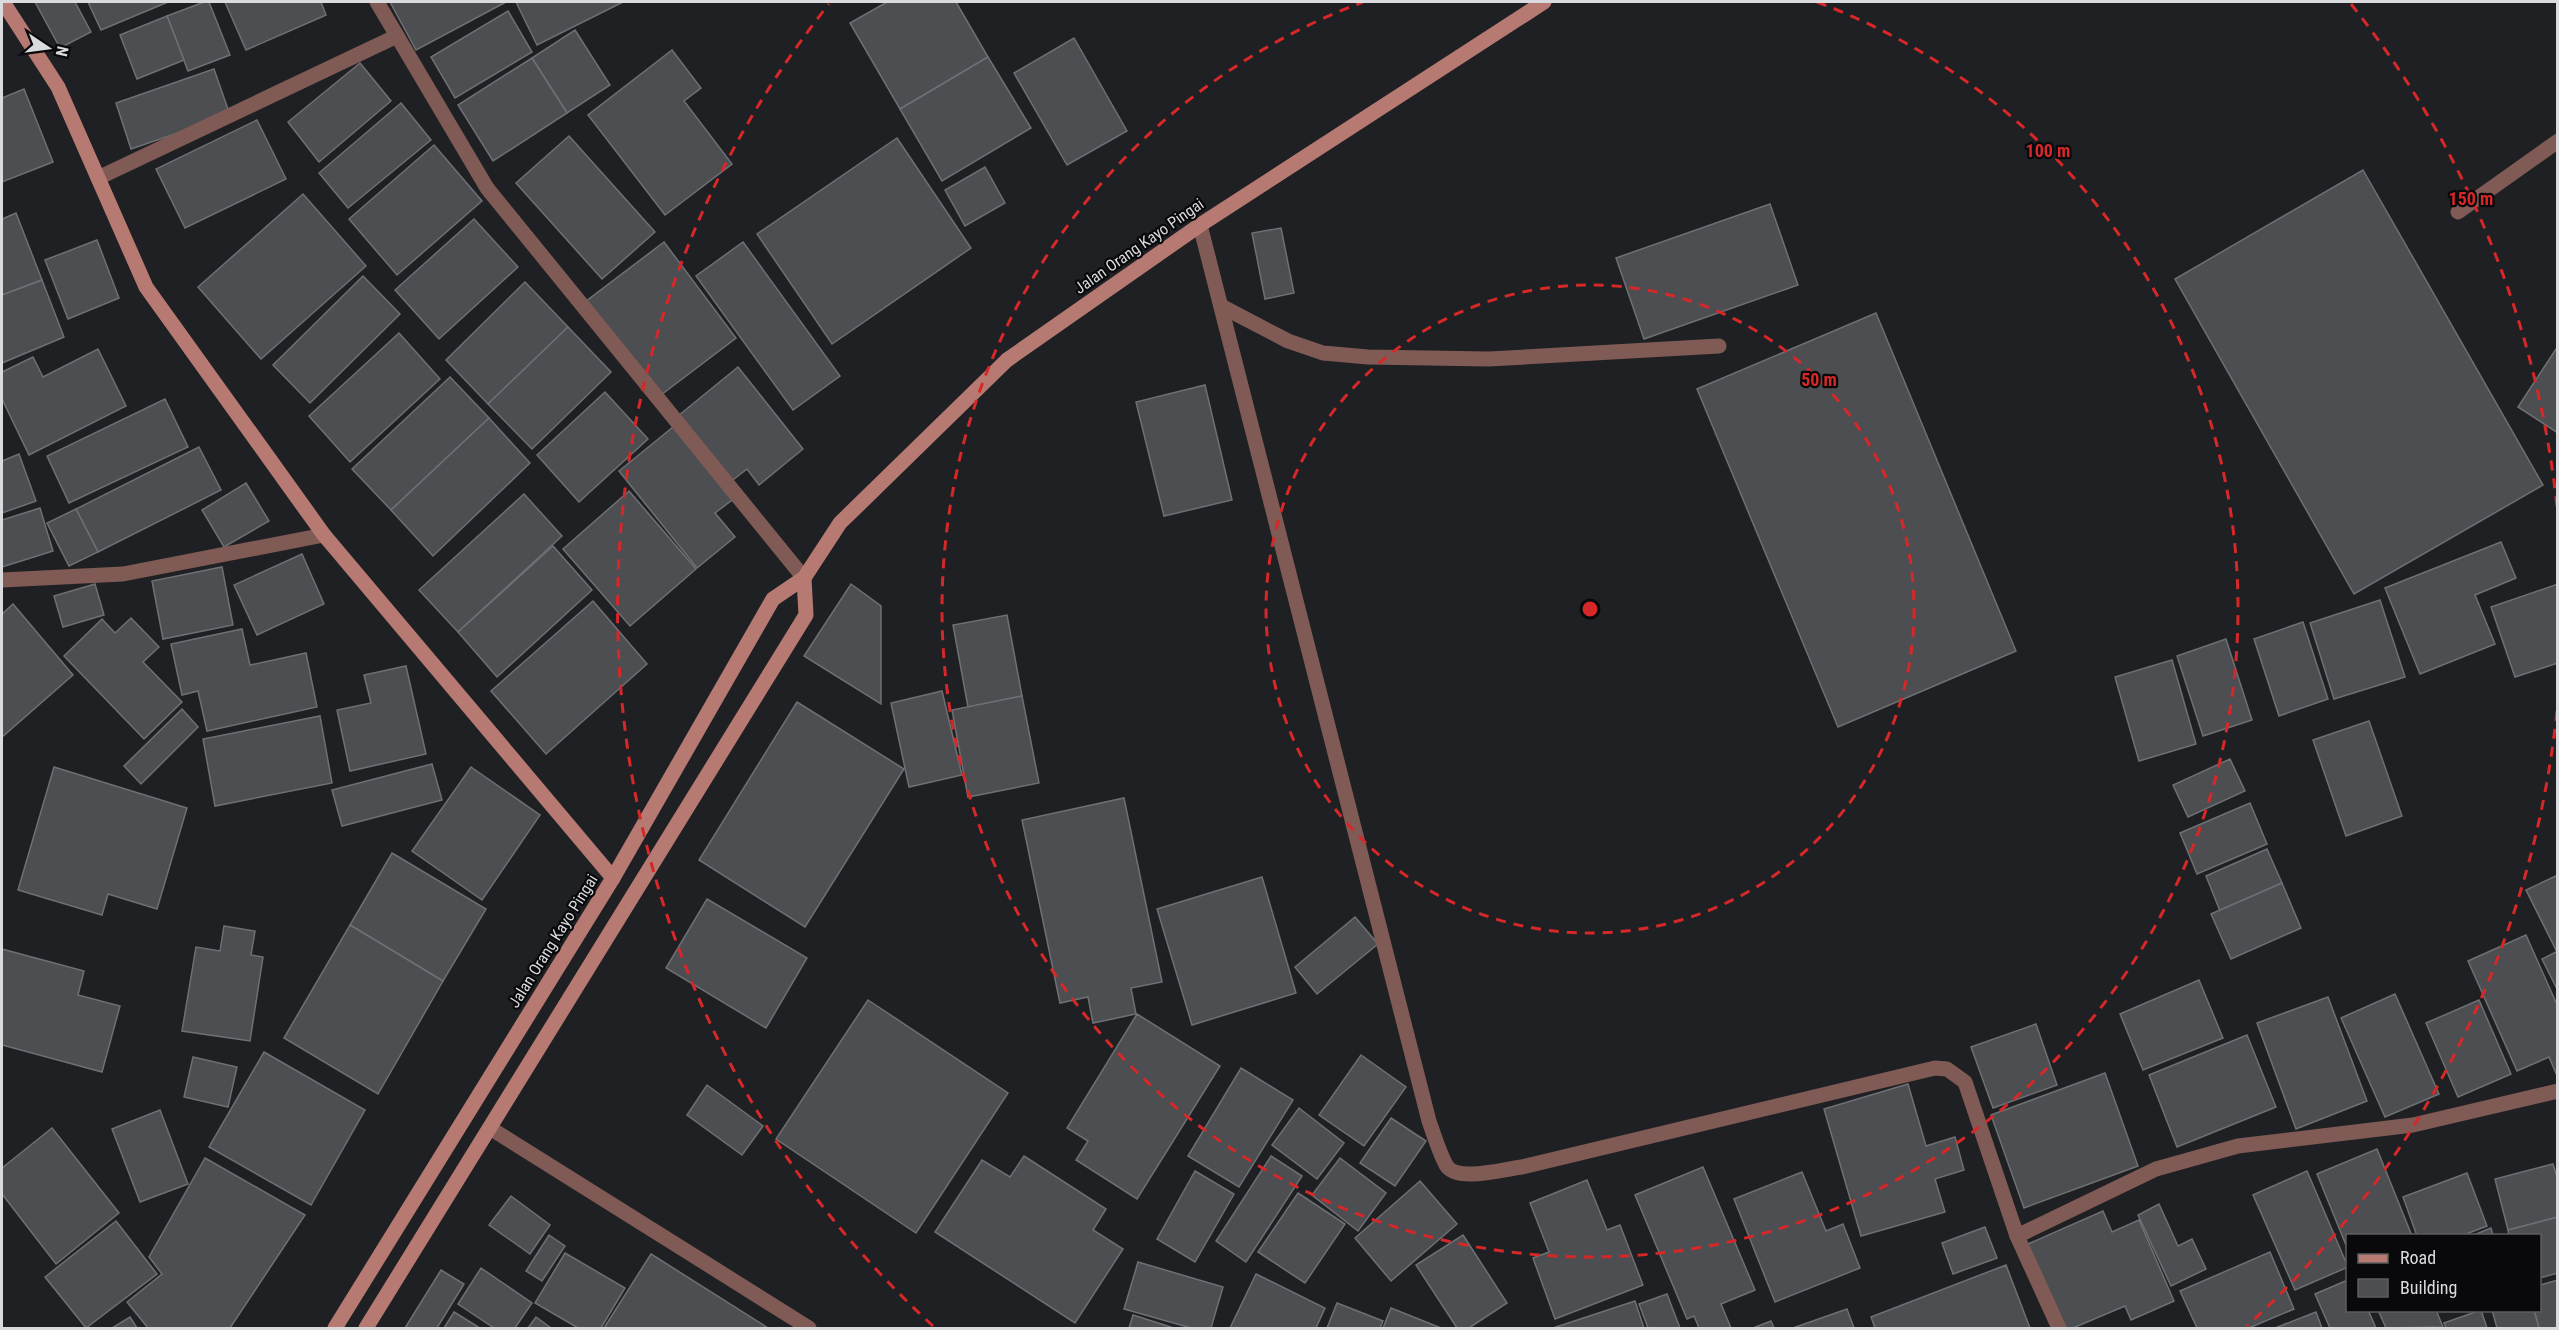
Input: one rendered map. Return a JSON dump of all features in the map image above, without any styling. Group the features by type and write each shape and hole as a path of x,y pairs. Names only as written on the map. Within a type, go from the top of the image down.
{"main road":[{"path":"3,2 58,87 146,287 324,535 614,878"},
{"name":"Jalan Orang Kayo Pingai","path":"335,1329 614,878 773,599 804,578 840,523 1007,360 1200,225 1544,2"},
{"path":"366,1329 806,615 804,578"}],"street":[{"path":"377,2 487,188 804,578"},
{"path":"98,178 397,36"},
{"path":"2458,212 2558,141"},
{"path":"1200,225 1429,1121 1447,1167 1458,1174 1522,1167 1935,1068 1947,1069 1965,1082 2017,1236 2059,1329"},
{"path":"1221,306 1288,341 1323,353 1368,357 1489,359 1719,346"},
{"path":"2,579 123,574 324,535"},
{"path":"2017,1236 2156,1169 2238,1146 2413,1125 2558,1091"},
{"path":"490,1128 809,1329"}],"building":[{"path":"35,2 75,2 91,32 60,48"},
{"path":"88,2 168,2 101,30"},
{"path":"209,2 230,55 188,71 167,16"},
{"path":"225,2 321,2 326,15 246,50"},
{"path":"390,2 506,2 416,50"},
{"path":"516,2 623,2 537,45"},
{"path":"887,2 956,2 988,57 900,109 850,23"},
{"path":"508,11 532,52 455,98 431,57"},
{"path":"167,16 184,60 137,79 120,35"},
{"path":"575,30 610,85 567,113 532,58"},
{"path":"1074,38 1127,131 1067,165 1014,73"},
{"path":"672,50 701,88 684,101 732,164 665,215 588,115"},
{"path":"988,57 1031,128 942,181 900,109"},
{"path":"532,58 567,113 493,161 458,105"},
{"path":"360,63 391,101 319,162 288,122"},
{"path":"214,69 230,115 131,149 116,103"},
{"path":"24,89 53,162 2,182 2,98"},
{"path":"401,103 431,140 348,208 319,173"},
{"path":"257,120 286,179 185,228 156,169"},
{"path":"569,136 655,232 602,279 516,183"},
{"path":"897,138 971,248 832,344 757,234"},
{"path":"434,145 482,201 397,275 349,219"},
{"path":"985,167 1005,203 965,226 945,190"},
{"path":"2363,170 2543,485 2354,594 2175,279"},
{"path":"303,194 366,266 261,359 198,287"},
{"path":"1770,204 1798,285 1644,339 1616,258"},
{"path":"16,213 42,280 2,295 2,219"},
{"path":"474,219 518,267 439,339 395,290"},
{"path":"1281,228 1294,293 1265,299 1252,233"},
{"path":"97,240 119,298 68,319 45,260"},
{"path":"664,242 736,338 657,398 585,302"},
{"path":"743,242 840,376 793,410 696,276"},
{"path":"363,276 400,314 310,403 273,365"},
{"path":"42,280 64,337 2,363 2,295"},
{"path":"525,282 568,327 488,404 446,360"},
{"path":"1876,313 2016,651 1838,727 1697,389"},
{"path":"568,327 611,372 532,449 488,404"},
{"path":"399,333 440,379 350,462 309,416"},
{"path":"2558,346 2558,433 2518,407"},
{"path":"98,349 126,406 29,455 2,399 2,372 33,357 43,377"},
{"path":"738,367 803,449 759,485 747,469 725,486 673,420"},
{"path":"450,377 489,418 391,510 352,469"},
{"path":"1205,385 1232,500 1164,516 1136,402"},
{"path":"605,392 648,439 579,502 537,455"},
{"path":"165,399 188,447 69,503 47,456"},
{"path":"489,418 530,463 433,556 391,510"},
{"path":"673,427 732,500 715,513 735,537 697,568 619,471"},
{"path":"199,447 221,490 98,552 76,509"},
{"path":"19,454 36,501 2,513 2,461"},
{"path":"246,483 269,521 224,547 202,510"},
{"path":"629,491 696,569 630,626 563,549"},
{"path":"524,494 562,536 458,632 419,590"},
{"path":"40,508 53,551 2,567 2,520"},
{"path":"76,509 98,552 69,566 47,523"},
{"path":"2501,542 2516,578 2475,595 2495,644 2420,674 2385,588"},
{"path":"553,546 592,590 497,677 458,632"},
{"path":"302,554 324,604 257,635 234,585"},
{"path":"222,567 233,625 163,639 152,581"},
{"path":"95,584 104,615 63,627 54,596"},
{"path":"851,584 881,606 881,704 804,656"},
{"path":"2558,584 2558,663 2515,677 2491,607"},
{"path":"2380,600 2405,677 2334,699 2310,623"},
{"path":"593,601 647,664 546,754 491,691"},
{"path":"13,604 73,675 2,737 2,614"},
{"path":"1007,615 1022,696 968,707 953,625"},
{"path":"131,618 159,647 143,662 182,702 144,739 64,656 102,619 115,633"},
{"path":"2303,622 2328,699 2279,716 2254,639"},
{"path":"242,629 250,665 306,653 317,707 207,731 198,691 182,695 171,644"},
{"path":"2226,639 2252,720 2203,736 2177,656"},
{"path":"2172,660 2196,744 2139,761 2115,677"},
{"path":"406,666 426,754 350,771 337,710 371,703 364,675"},
{"path":"942,691 962,775 909,787 891,703"},
{"path":"1022,696 1039,783 968,797 952,710"},
{"path":"797,702 904,769 805,927 699,860"},
{"path":"182,709 198,727 141,784 124,766"},
{"path":"320,716 332,783 215,806 203,739"},
{"path":"2369,721 2402,816 2346,836 2313,740"},
{"path":"2230,759 2245,791 2188,817 2173,785"},
{"path":"432,764 442,800 342,826 332,790"},
{"path":"54,767 187,808 157,909 108,894 102,915 18,890"},
{"path":"471,767 540,815 482,900 412,851"},
{"path":"1124,798 1162,982 1131,988 1136,1014 1093,1023 1088,997 1060,1003 1022,820"},
{"path":"2250,803 2267,844 2197,874 2180,833"},
{"path":"2267,849 2282,883 2220,911 2206,876"},
{"path":"392,853 486,909 443,981 350,925"},
{"path":"2558,875 2558,951 2557,952 2526,890"},
{"path":"1262,877 1296,993 1192,1025 1157,909"},
{"path":"2282,883 2301,928 2231,959 2211,914"},
{"path":"707,899 807,958 766,1028 666,968"},
{"path":"1355,917 1378,944 1317,994 1295,967"},
{"path":"350,925 443,981 378,1094 284,1038"},
{"path":"224,926 255,931 251,955 263,957 250,1041 182,1031 196,947 220,951"},
{"path":"2526,935 2558,1007 2558,1078 2549,1057 2517,1071 2468,961"},
{"path":"2,949 84,971 78,995 120,1006 102,1072 2,1045"},
{"path":"2558,951 2558,991 2542,959"},
{"path":"2199,980 2223,1038 2143,1070 2120,1014"},
{"path":"2395,994 2439,1094 2385,1117 2341,1018"},
{"path":"2328,997 2367,1101 2296,1129 2257,1023"},
{"path":"868,1000 1008,1093 916,1233 776,1139"},
{"path":"2479,1000 2511,1074 2458,1097 2426,1023"},
{"path":"1137,1014 1220,1066 1137,1199 1076,1160 1088,1141 1067,1128"},
{"path":"2036,1024 2057,1085 1993,1108 1971,1047"},
{"path":"2247,1035 2276,1107 2177,1147 2149,1075"},
{"path":"264,1052 365,1110 311,1205 209,1147"},
{"path":"1361,1055 1406,1087 1364,1146 1319,1115"},
{"path":"193,1057 237,1067 228,1107 184,1097"},
{"path":"1241,1068 1293,1100 1239,1187 1188,1156"},
{"path":"2105,1073 2138,1166 2024,1208 1991,1115"},
{"path":"1908,1084 1926,1146 1955,1137 1964,1170 1935,1179 1945,1212 1861,1236 1824,1109"},
{"path":"707,1085 763,1126 742,1155 687,1115"},
{"path":"1299,1108 1344,1143 1317,1179 1272,1145"},
{"path":"160,1110 188,1184 140,1202 112,1129"},
{"path":"1391,1118 1426,1141 1395,1186 1360,1163"},
{"path":"52,1128 119,1213 56,1264 2,1194 2,1168"},
{"path":"2377,1149 2411,1234 2346,1234 2346,1245 2317,1174"},
{"path":"1024,1156 1106,1209 1093,1230 1123,1249 1075,1323 935,1232 982,1160 1010,1177"},
{"path":"1271,1156 1302,1176 1246,1262 1216,1241"},
{"path":"205,1158 305,1215 230,1328 148,1328 127,1302 162,1274 149,1257"},
{"path":"1340,1158 1386,1193 1358,1231 1312,1195"},
{"path":"2553,1164 2558,1180 2558,1217 2508,1230 2495,1179"},
{"path":"1703,1167 1755,1290 1721,1304 1731,1328 1699,1328 1694,1316 1687,1319 1635,1195"},
{"path":"1195,1171 1234,1194 1195,1262 1157,1239"},
{"path":"2307,1171 2346,1262 2346,1268 2295,1290 2253,1195"},
{"path":"1802,1172 1826,1231 1843,1224 1860,1268 1775,1302 1734,1199"},
{"path":"2467,1173 2487,1226 2466,1234 2416,1234 2403,1197"},
{"path":"1587,1180 1607,1230 1620,1225 1643,1285 1555,1319 1533,1258 1549,1252 1530,1203"},
{"path":"1420,1181 1457,1224 1391,1281 1355,1238"},
{"path":"1298,1193 1345,1224 1305,1283 1258,1252"},
{"path":"511,1196 550,1225 530,1254 489,1225"},
{"path":"2159,1204 2178,1246 2192,1239 2206,1269 2171,1286 2138,1215"},
{"path":"2103,1211 2112,1232 2139,1220 2174,1301 2131,1320 2125,1306 2073,1328 2064,1328 2028,1244"},
{"path":"2558,1217 2558,1273 2541,1278 2541,1234 2509,1234 2508,1230"},
{"path":"116,1221 157,1274 86,1328 45,1277"},
{"path":"1985,1227 1997,1258 1953,1274 1942,1243"},
{"path":"2491,1228 2492,1234 2476,1234"},
{"path":"549,1235 565,1246 542,1281 526,1271"},
{"path":"1463,1235 1507,1303 1469,1328 1457,1328 1416,1265"},
{"path":"2270,1252 2294,1309 2249,1328 2197,1328 2180,1291"},
{"path":"565,1253 625,1288 601,1328 578,1328 535,1303"},
{"path":"651,1254 768,1328 604,1328"},
{"path":"1138,1262 1223,1287 1211,1328 1191,1328 1124,1309"},
{"path":"2006,1265 2030,1328 1875,1328 1871,1317"},
{"path":"481,1268 532,1303 515,1328 494,1328 458,1304"},
{"path":"441,1270 464,1284 437,1328 405,1328"},
{"path":"1256,1274 1325,1308 1316,1328 1230,1328"},
{"path":"2558,1280 2558,1328 2539,1328 2535,1312 2541,1312 2541,1285"},
{"path":"2346,1281 2346,1312 2369,1312 2376,1328 2330,1328 2315,1294"},
{"path":"1667,1294 1680,1328 1648,1328 1639,1304"},
{"path":"1635,1301 1644,1328 1553,1328"},
{"path":"1337,1303 1383,1321 1380,1328 1327,1328"},
{"path":"1391,1308 1441,1328 1383,1328"},
{"path":"1847,1309 1854,1328 1793,1328"},
{"path":"454,1312 480,1328 444,1328"},
{"path":"2316,1312 2322,1328 2275,1328"},
{"path":"2379,1312 2437,1312 2443,1327 2386,1328"},
{"path":"2482,1312 2487,1328 2446,1328 2444,1323"},
{"path":"2493,1312 2535,1312 2539,1328 2497,1328"},
{"path":"1133,1315 1174,1328 1129,1328"},
{"path":"130,1317 137,1328 112,1328"},
{"path":"536,1317 551,1328 528,1328"},
{"path":"1771,1321 1774,1328 1753,1328"}]}
